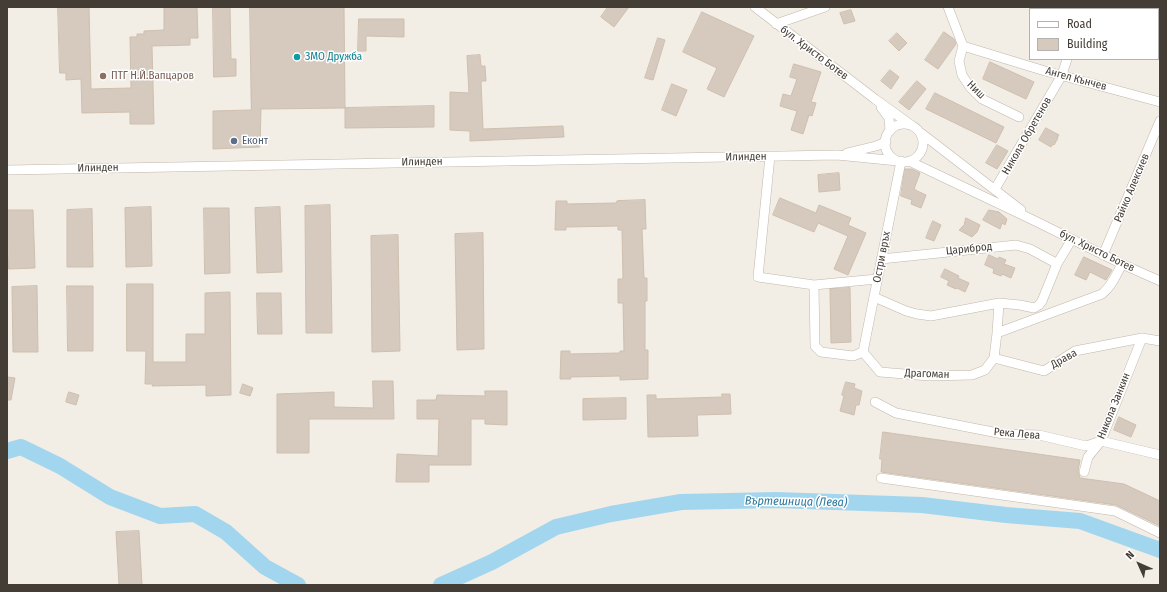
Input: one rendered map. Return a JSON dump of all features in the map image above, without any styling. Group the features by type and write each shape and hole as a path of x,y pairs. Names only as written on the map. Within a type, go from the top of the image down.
{"street":[{"name":"бул. Христо Ботев","path":"755,7 910,125"},
{"path":"776,24 825,7"},
{"path":"948,7 963,46"},
{"name":"Ангел Кънчев","path":"963,46 1160,102"},
{"name":"Ниш","path":"963,46 959,61 962,75 970,87 982,99 1018,117"},
{"name":"Никола Обретенов","path":"995,190 1062,75 1066,60"},
{"name":"бул. Христо Ботев","path":"875,99 889,118 890,131"},
{"name":"Райко Алексиев","path":"1103,255 1160,121"},
{"path":"905,124 910,125 916,128 920,133 923,141 922,150 917,157 903,161 893,158 886,148 887,136 894,127 905,124"},
{"name":"бул. Христо Ботев","path":"920,133 1034,220"},
{"name":"Илинден","path":"837,155 876,146 886,142"},
{"name":"Илинден","path":"7,170 837,155 903,161"},
{"path":"770,156 758,277 814,285 877,279"},
{"name":"бул. Христо Ботев","path":"903,161 1034,220 1103,255 1160,281"},
{"name":"Остри връх","path":"862,352 903,161"},
{"path":"874,297 906,311 931,316 999,303 1034,308 1042,301 1057,264 1072,239"},
{"name":"Цариброд","path":"881,259 1016,245 1030,249 1054,262"},
{"path":"998,333 1102,294 1108,289 1122,264"},
{"path":"814,285 814,346 820,352 853,356 862,352"},
{"path":"994,358 998,333 999,303"},
{"name":"Драва","path":"994,358 1044,371 1075,351 1142,338 1160,341"},
{"name":"Никола Занкин","path":"1084,472 1088,457 1100,441 1142,338"},
{"name":"Драгоман","path":"862,352 880,372 929,376 972,375 985,370 994,358"},
{"name":"Река Лева","path":"875,402 896,413 1003,434 1039,435 1086,446 1100,441 1160,456"},
{"path":"881,478 1115,512 1160,533"}],"building":[{"path":"58,7 89,7 91,89 131,88 130,37 137,37 137,34 144,34 144,31 164,30 164,7 197,7 198,38 190,38 190,45 152,46 154,124 130,124 130,112 82,113 81,79 66,80 66,73 60,73"},
{"path":"213,7 230,7 231,59 236,59 236,76 214,77"},
{"name":"ЗМО Дружба","path":"250,7 344,7 345,108 261,109 260,147 213,149 213,111 251,110"},
{"path":"608,7 629,7 614,27 601,17"},
{"path":"851,10 855,21 844,24 840,13"},
{"path":"702,12 754,36 724,97 707,89 717,68 683,52"},
{"path":"359,19 404,19 404,37 366,36 366,51 358,51"},
{"path":"944,32 954,39 956,44 938,69 925,60"},
{"path":"897,33 907,43 899,51 889,41"},
{"path":"658,38 665,40 653,80 645,78"},
{"path":"480,55 481,66 485,66 486,81 481,81 483,129 563,126 564,137 470,141 470,131 450,130 450,92 469,93 467,56"},
{"path":"990,62 1034,82 1026,99 983,79"},
{"path":"794,64 821,72 811,102 816,103 812,116 809,115 803,134 791,130 797,111 780,106 783,94 791,96 797,79 790,77"},
{"path":"890,70 899,77 891,89 881,81"},
{"path":"917,81 926,89 909,110 899,102"},
{"path":"672,84 687,90 676,116 662,110"},
{"path":"935,93 1004,127 996,143 926,109"},
{"path":"434,106 434,127 345,128 345,108"},
{"path":"1046,128 1059,135 1054,145 1053,144 1051,147 1039,140"},
{"path":"997,145 1008,151 997,169 986,163"},
{"path":"905,169 912,169 920,173 914,189 926,195 921,208 911,204 912,200 901,196"},
{"path":"839,173 840,190 819,192 818,175"},
{"path":"780,198 816,213 819,205 851,218 848,225 866,233 848,275 834,269 848,236 818,223 814,232 773,215"},
{"path":"645,200 646,229 642,229 644,278 647,278 647,301 645,301 645,350 648,350 648,379 620,380 620,376 570,377 571,379 560,379 561,351 570,351 570,354 620,353 620,351 624,351 623,303 618,303 618,279 623,279 622,230 618,230 618,226 566,227 566,230 555,230 556,201 567,201 567,204 616,203 617,201"},
{"path":"330,205 332,333 306,333 305,206"},
{"path":"151,207 152,266 126,267 125,208"},
{"path":"280,207 282,272 257,273 255,208"},
{"path":"204,208 229,208 230,273 205,274"},
{"path":"92,209 93,267 67,267 67,210"},
{"path":"7,210 33,210 35,268 9,269"},
{"path":"989,210 999,212 1007,219 1005,225 1002,223 1000,229 983,220"},
{"path":"966,218 980,225 977,232 972,237 959,230 964,225"},
{"path":"933,221 941,225 934,241 926,238"},
{"path":"483,233 484,349 457,350 455,234"},
{"path":"398,235 400,351 372,352 371,236"},
{"path":"989,255 998,259 999,257 1006,260 1004,264 1015,268 1011,278 1002,274 1001,276 993,273 994,269 985,265"},
{"path":"1084,257 1112,270 1106,280 1090,272 1086,280 1075,275"},
{"path":"945,269 959,276 958,278 969,283 965,292 947,285 949,281 941,277"},
{"path":"127,284 153,284 153,362 186,362 186,334 205,334 205,293 230,292 231,395 206,396 206,385 152,386 153,384 145,384 146,351 127,351"},
{"path":"37,286 38,352 13,352 12,287"},
{"path":"67,286 93,286 93,351 68,351"},
{"path":"850,288 851,342 831,343 830,289"},
{"path":"257,293 281,293 282,334 258,334"},
{"path":"7,377 15,378 11,400 7,400"},
{"path":"373,381 393,381 394,419 309,419 309,453 277,453 277,394 334,392 334,407 373,408"},
{"path":"846,382 855,384 854,388 862,391 859,405 856,405 854,415 840,411 844,396 842,395"},
{"path":"243,384 253,388 250,396 240,393"},
{"path":"485,391 507,391 507,425 485,424 485,419 471,419 471,465 429,465 429,482 396,482 397,454 438,456 439,419 417,419 417,400 436,400 437,395 485,396"},
{"path":"69,392 79,395 76,405 66,402"},
{"path":"722,394 730,394 731,414 697,415 698,436 648,437 647,395 656,395 656,399 722,397"},
{"path":"626,398 626,419 583,420 583,399"},
{"path":"1119,417 1136,425 1131,437 1114,430"},
{"path":"883,432 1080,460 1078,471 1080,478 1124,484 1160,501 1160,526 1116,505 881,472 882,459 880,459"},
{"path":"139,531 142,585 119,585 116,532"}],"waterway":[{"name":"Въртешница (Лева)","path":"7,451 21,447 60,466 110,497 160,516 195,514 226,532 265,567 298,585"},
{"name":"Въртешница (Лева)","path":"441,585 492,562 556,527 611,514 681,502 776,500 922,505 1006,515 1080,521 1160,550"}],"place":[{"name":"ЗМО Дружба","path":"297,57"},
{"name":"ПТГ Н.Й.Вапцаров","path":"103,76"},
{"name":"Еконт","path":"234,141"}]}
